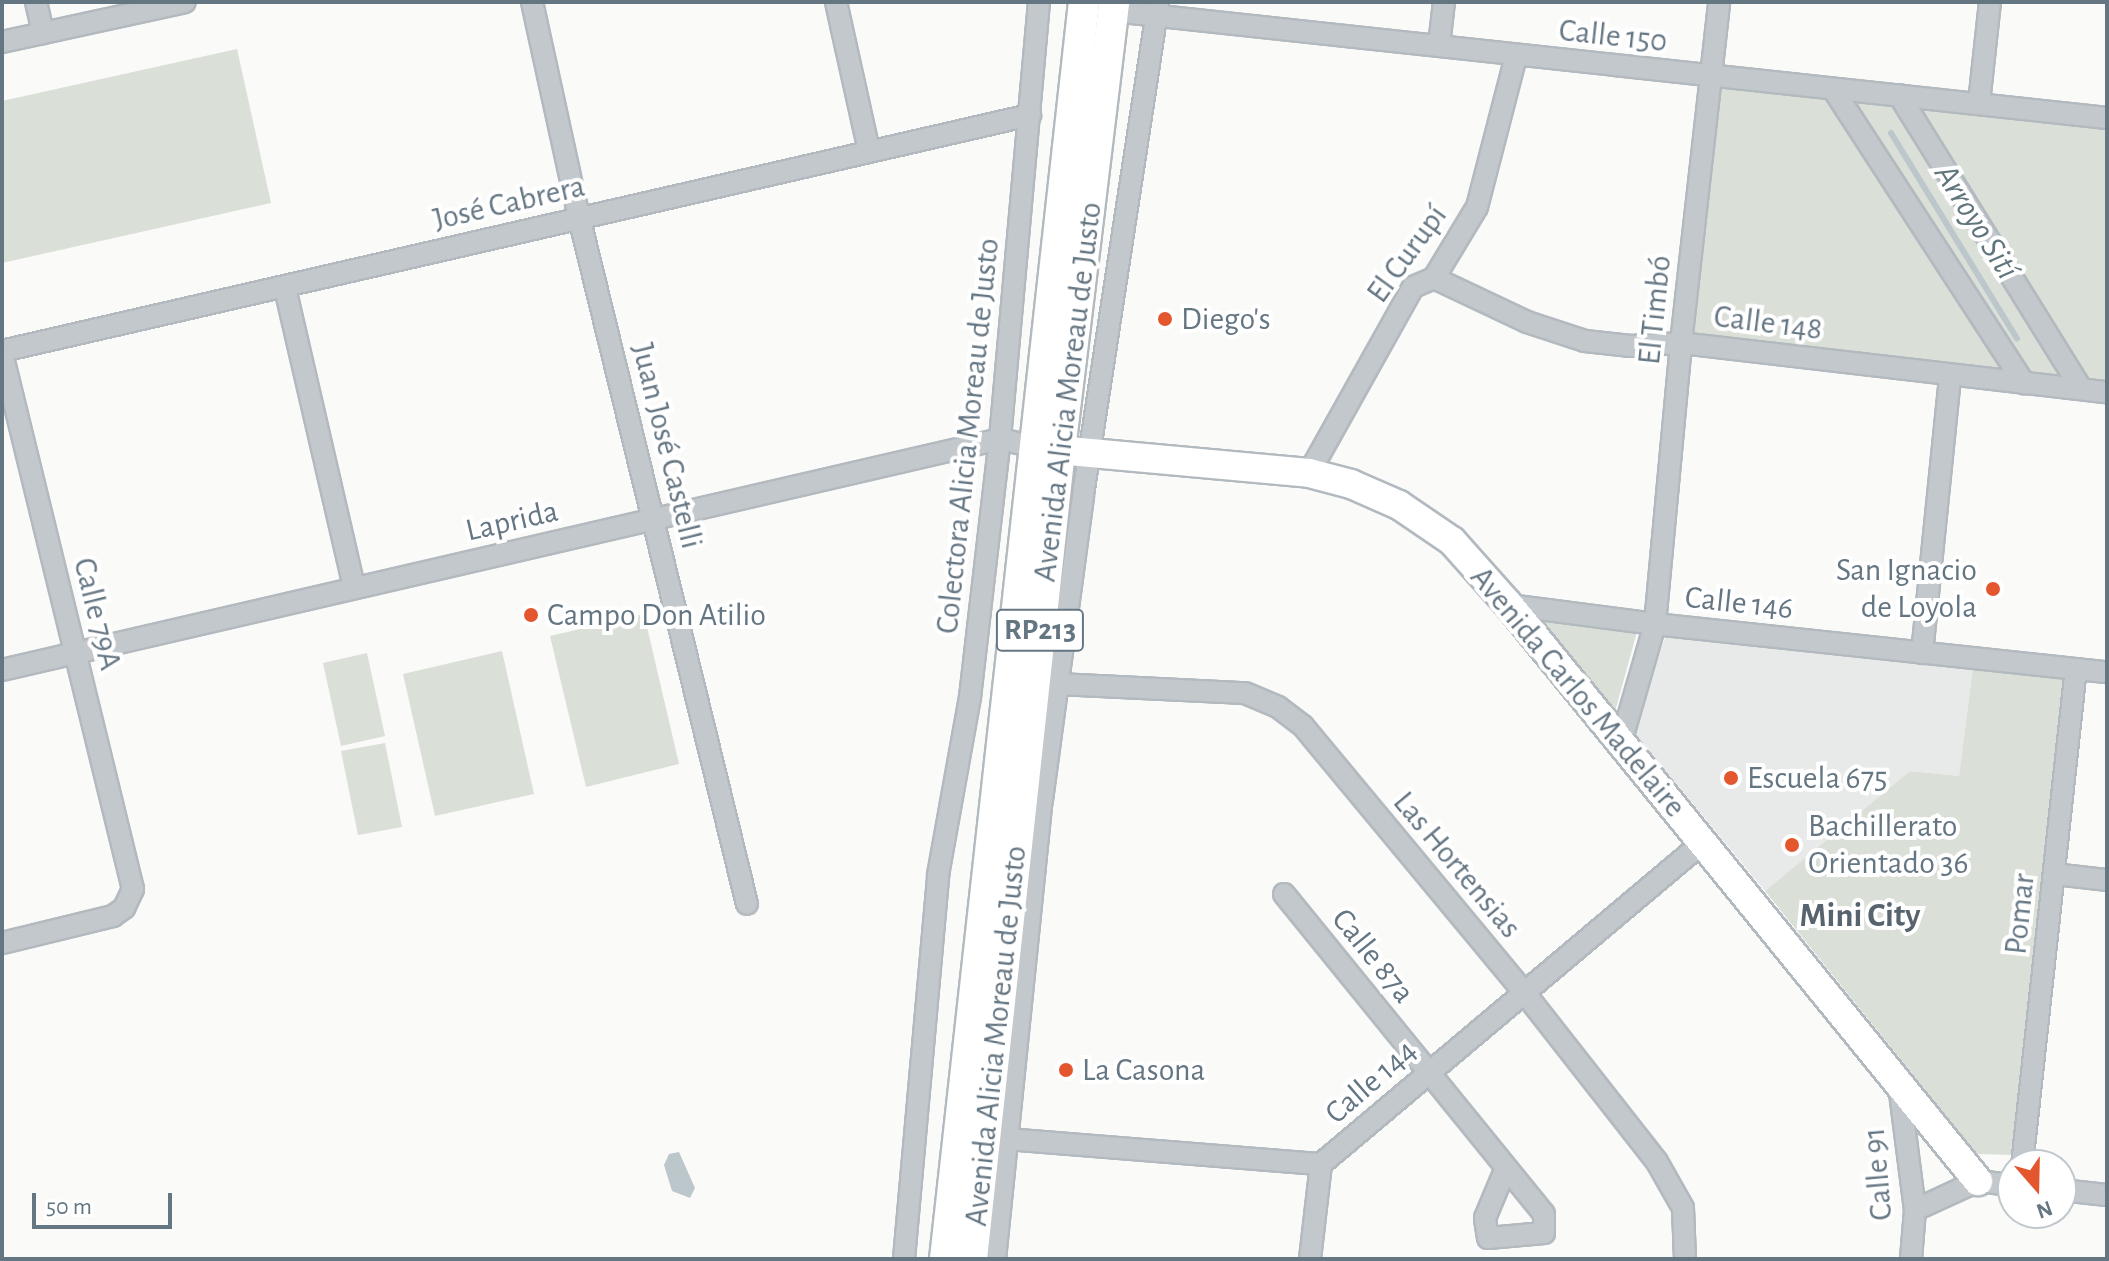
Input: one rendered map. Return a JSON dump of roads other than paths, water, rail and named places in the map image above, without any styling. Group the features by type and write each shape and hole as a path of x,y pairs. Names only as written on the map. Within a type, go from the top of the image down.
{"main road":[{"name":"Avenida Alicia Moreau de Justo","path":"972,1259 1048,449 1084,2"},
{"name":"Avenida Alicia Moreau de Justo","path":"945,1259 1048,449 1114,7"},
{"name":"Avenida Carlos Madelaire","path":"1048,449 1309,473 1351,484 1399,505 1452,541 1509,605 1978,1181"}],"street":[{"path":"36,2 43,33"},
{"path":"2,42 185,2"},
{"name":"Juan José Castelli","path":"532,2 579,217 747,904"},
{"path":"836,2 869,151"},
{"name":"Colectora Alicia Moreau de Justo","path":"904,1259 938,875 970,697 1000,439 1039,2"},
{"path":"1439,45 1444,2"},
{"name":"El Timbó","path":"1621,742 1655,624 1681,343 1719,2"},
{"path":"1979,103 1990,2"},
{"name":"Calle 150","path":"1114,7 1157,9 1516,56 2107,118"},
{"path":"995,1259 1058,684 1157,9"},
{"name":"El Curupí","path":"1309,473 1413,287 1434,278 1477,207 1516,56"},
{"path":"1833,89 2024,383"},
{"path":"1899,95 2081,389"},
{"name":"José Cabrera","path":"2,352 1030,115"},
{"name":"Calle 148","path":"1434,278 1527,322 1585,341 1631,346 1681,343 2107,392"},
{"path":"285,288 354,588"},
{"name":"Calle 79A","path":"2,352 133,889 124,908 113,916 2,943"},
{"path":"1922,653 1950,375"},
{"name":"Laprida","path":"2,670 1000,439 1048,449"},
{"name":"Calle 146","path":"1509,605 1655,624 2107,672"},
{"name":"Pomar","path":"2024,1149 2076,669"},
{"name":"Las Hortensias","path":"1058,684 1245,693 1278,707 1303,726 1523,991 1657,1162 1683,1208 1685,1259"},
{"name":"Calle 144","path":"1007,1139 1321,1164 1702,843"},
{"path":"2054,874 2107,880"},
{"name":"Calle 87a","path":"1284,894 1506,1168"},
{"name":"Calle 91","path":"1899,1085 1915,1210 1911,1259"},
{"path":"1310,1259 1321,1164"},
{"path":"1915,1210 1978,1181 1997,1183"},
{"path":"2077,1192 2107,1195"}],"waterway":[{"name":"Arroyo Sití","path":"1891,133 2017,339"}],"place":[{"name":"Diego's","path":"1165,319"},
{"name":"San Ignacio de Loyola","path":"1993,589"},
{"name":"Campo Don Atilio","path":"531,615"},
{"name":"Escuela 675","path":"1731,778"},
{"name":"Bachillerato Orientado 36","path":"1792,845"},
{"name":"La Casona","path":"1066,1070"}],"district":[{"name":"Mini City","path":"1860,917"}]}
